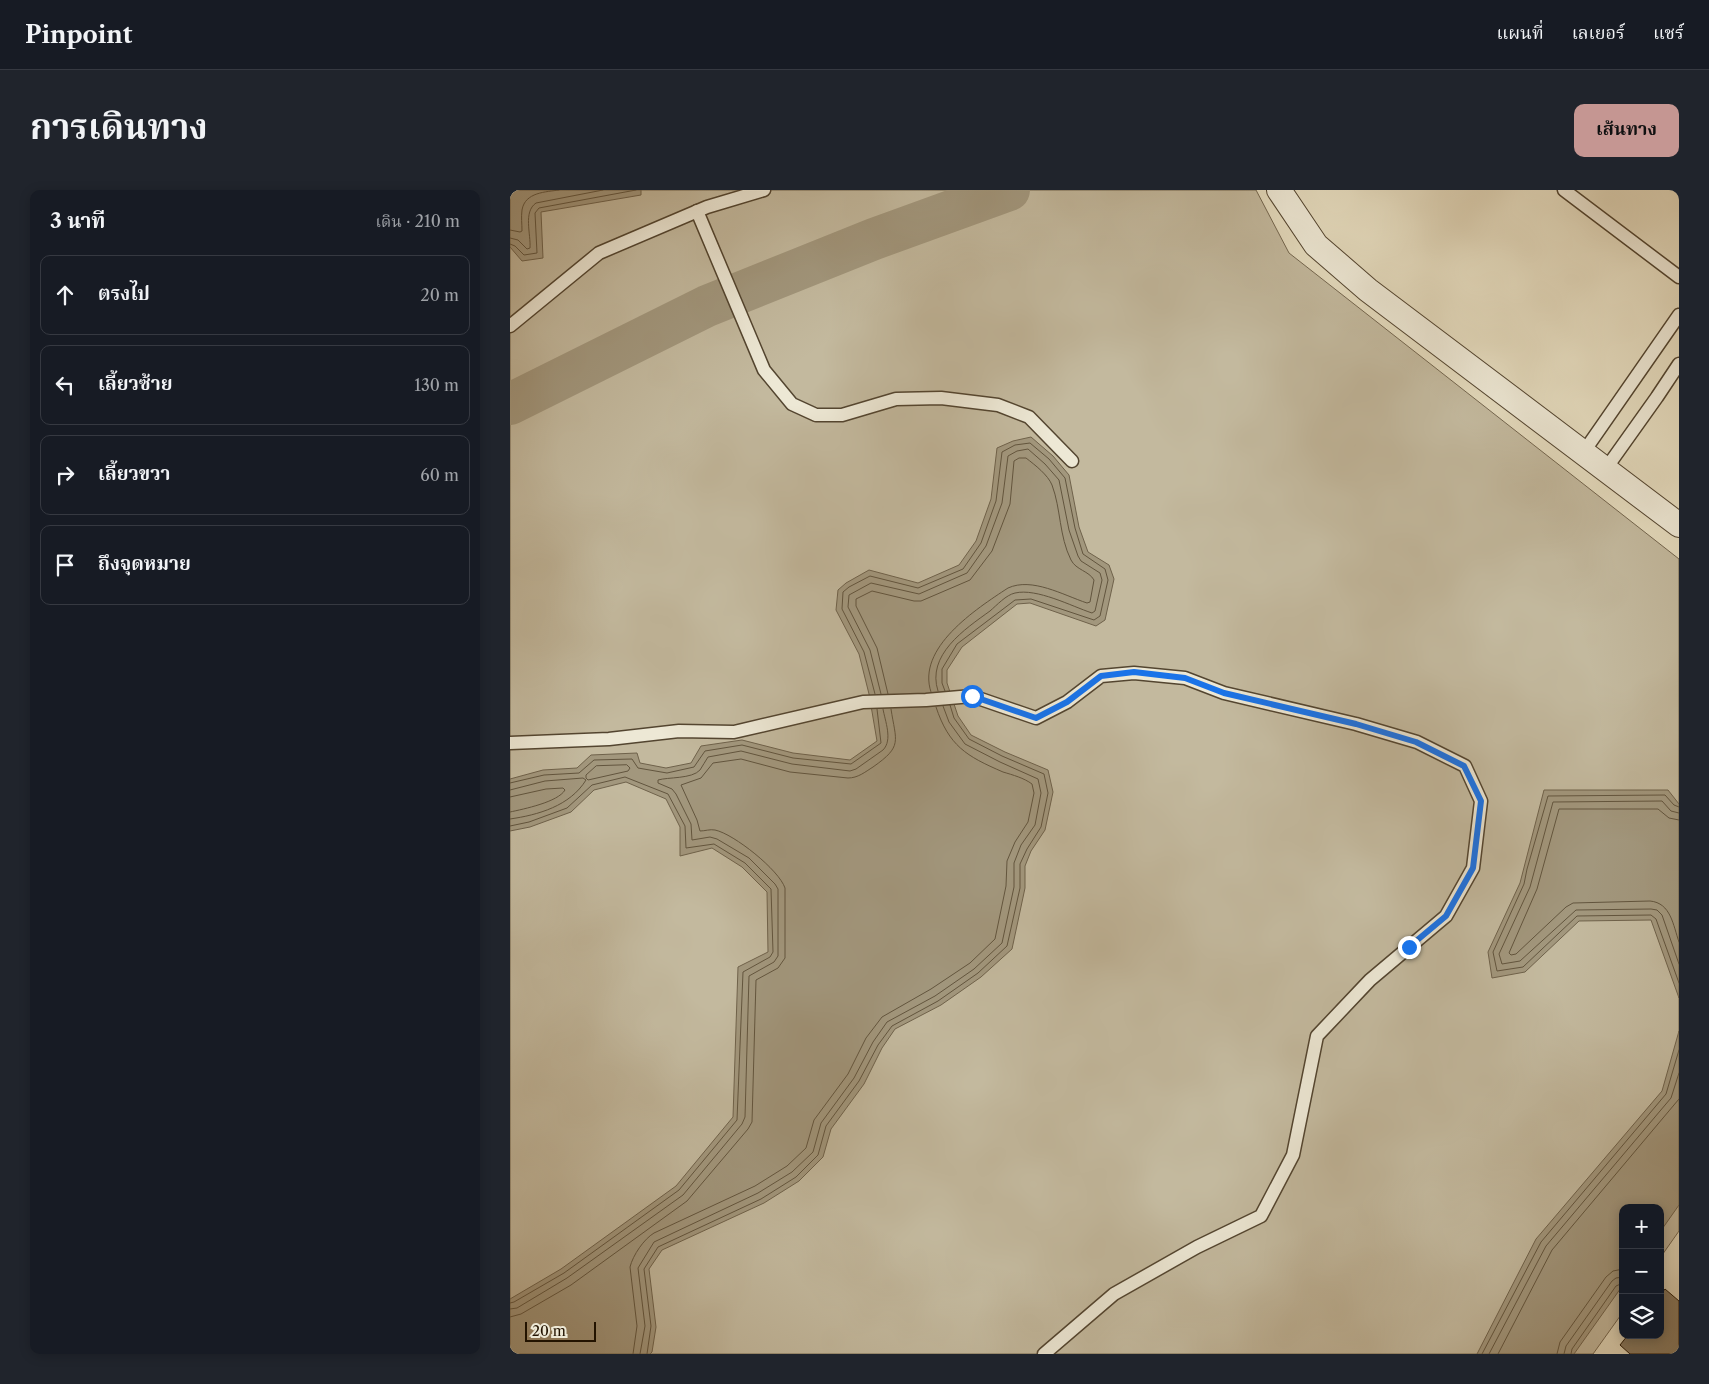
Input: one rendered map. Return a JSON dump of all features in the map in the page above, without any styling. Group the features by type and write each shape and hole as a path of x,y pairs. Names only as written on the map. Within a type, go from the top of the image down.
{"street":[{"path":"1279,190 1316,245 1353,277 1679,525"}],"lane":[{"path":"510,326 599,253 697,211 764,190"},
{"path":"1564,190 1679,277"},
{"path":"697,211 764,370 792,404 816,415 842,415 896,399 941,398 998,405 1029,417 1072,460"},
{"path":"1583,453 1679,315"},
{"path":"1605,470 1679,364"},
{"path":"510,743 609,738 679,731 734,732 863,702 972,696 1036,718 1067,702 1101,676 1134,672 1185,678 1224,693 1356,724 1416,742 1464,766 1481,801 1473,868 1446,916 1370,980 1318,1036 1293,1155 1261,1216 1196,1247 1114,1294 1044,1354"}],"shaded area":[{"path":"510,190 1256,190 1289,253 1679,559 1679,1231 1664,1252 1664,1204 1619,1204 1619,1318 1593,1354 510,1354"}],"water":[{"path":"510,190 641,190 641,195 541,212 543,258 522,261 510,247"},
{"path":"1031,437 1053,456 1069,475 1079,527 1088,552 1109,565 1114,579 1105,620 1096,626 1030,603 1017,604 962,647 947,670 947,683 958,716 971,735 1048,770 1053,792 1045,830 1031,851 1025,866 1025,888 1012,949 981,977 941,1005 895,1029 882,1048 864,1084 831,1129 823,1157 799,1181 764,1203 662,1250 649,1269 656,1327 652,1352 650,1354 510,1354 510,1299 561,1269 676,1186 733,1117 738,967 768,952 767,892 742,867 712,848 680,856 680,827 666,799 626,782 594,790 571,812 530,827 510,831 510,779 543,770 577,768 591,755 637,753 640,763 666,768 691,763 701,746 742,740 793,753 850,760 877,741 869,694 859,654 836,610 838,590 846,583 869,570 918,583 959,565 976,541 991,499 997,448 1013,441"},
{"path":"1544,790 1668,790 1679,804 1679,998 1651,920 1579,921 1525,972 1492,978 1488,952 1520,883"},
{"path":"1679,1031 1679,1205 1664,1226 1664,1204 1619,1204 1619,1291 1574,1354 1477,1354 1536,1239 1662,1091"}],"building":[{"path":"1665,1289 1679,1301 1679,1354 1630,1354 1620,1345 1625,1339 1664,1339"}],"waterway":[{"path":"510,404 707,306 874,239 1009,190"}],"route":[{"path":"972,696 1036,718 1067,702 1101,676 1134,672 1185,678 1224,693 1356,724 1416,742 1464,766 1481,801 1473,868 1446,916 1409,947"}]}
